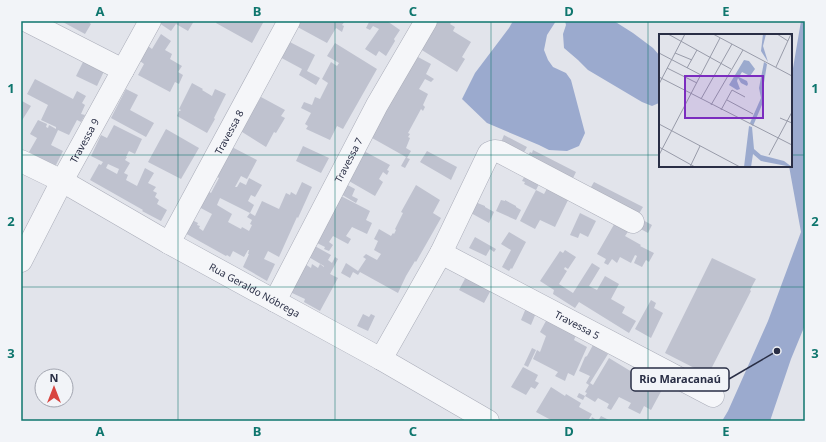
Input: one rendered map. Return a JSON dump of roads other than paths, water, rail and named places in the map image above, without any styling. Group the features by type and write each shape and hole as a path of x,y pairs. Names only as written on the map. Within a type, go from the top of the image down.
{"street":[{"path":"27,21 123,70"},
{"name":"Travessa 9","path":"21,261 62,181 150,21"},
{"name":"Travessa 8","path":"169,243 289,21"},
{"name":"Travessa 7","path":"275,301 377,105 426,21"},
{"path":"381,359 441,253 489,153 496,150 633,222"},
{"name":"Rua Geraldo Nóbrega","path":"21,160 62,181 169,243 381,359 488,421"},
{"name":"Travessa 5","path":"441,253 713,396"}],"water":[{"path":"513,21 556,21 547,35 544,50 553,67 566,73 571,80 585,133 579,146 567,151 549,150 487,123 462,99 475,73"},
{"path":"565,21 614,21 653,48 659,55 659,103 652,106 642,102 588,70 564,48 563,34 566,25"},
{"path":"801,21 805,21 805,325 791,359 770,421 722,421 728,411 768,321 801,232 789,167 792,167 792,74"}],"place":[{"name":"Rio Maracanaú","path":"777,351"}]}
